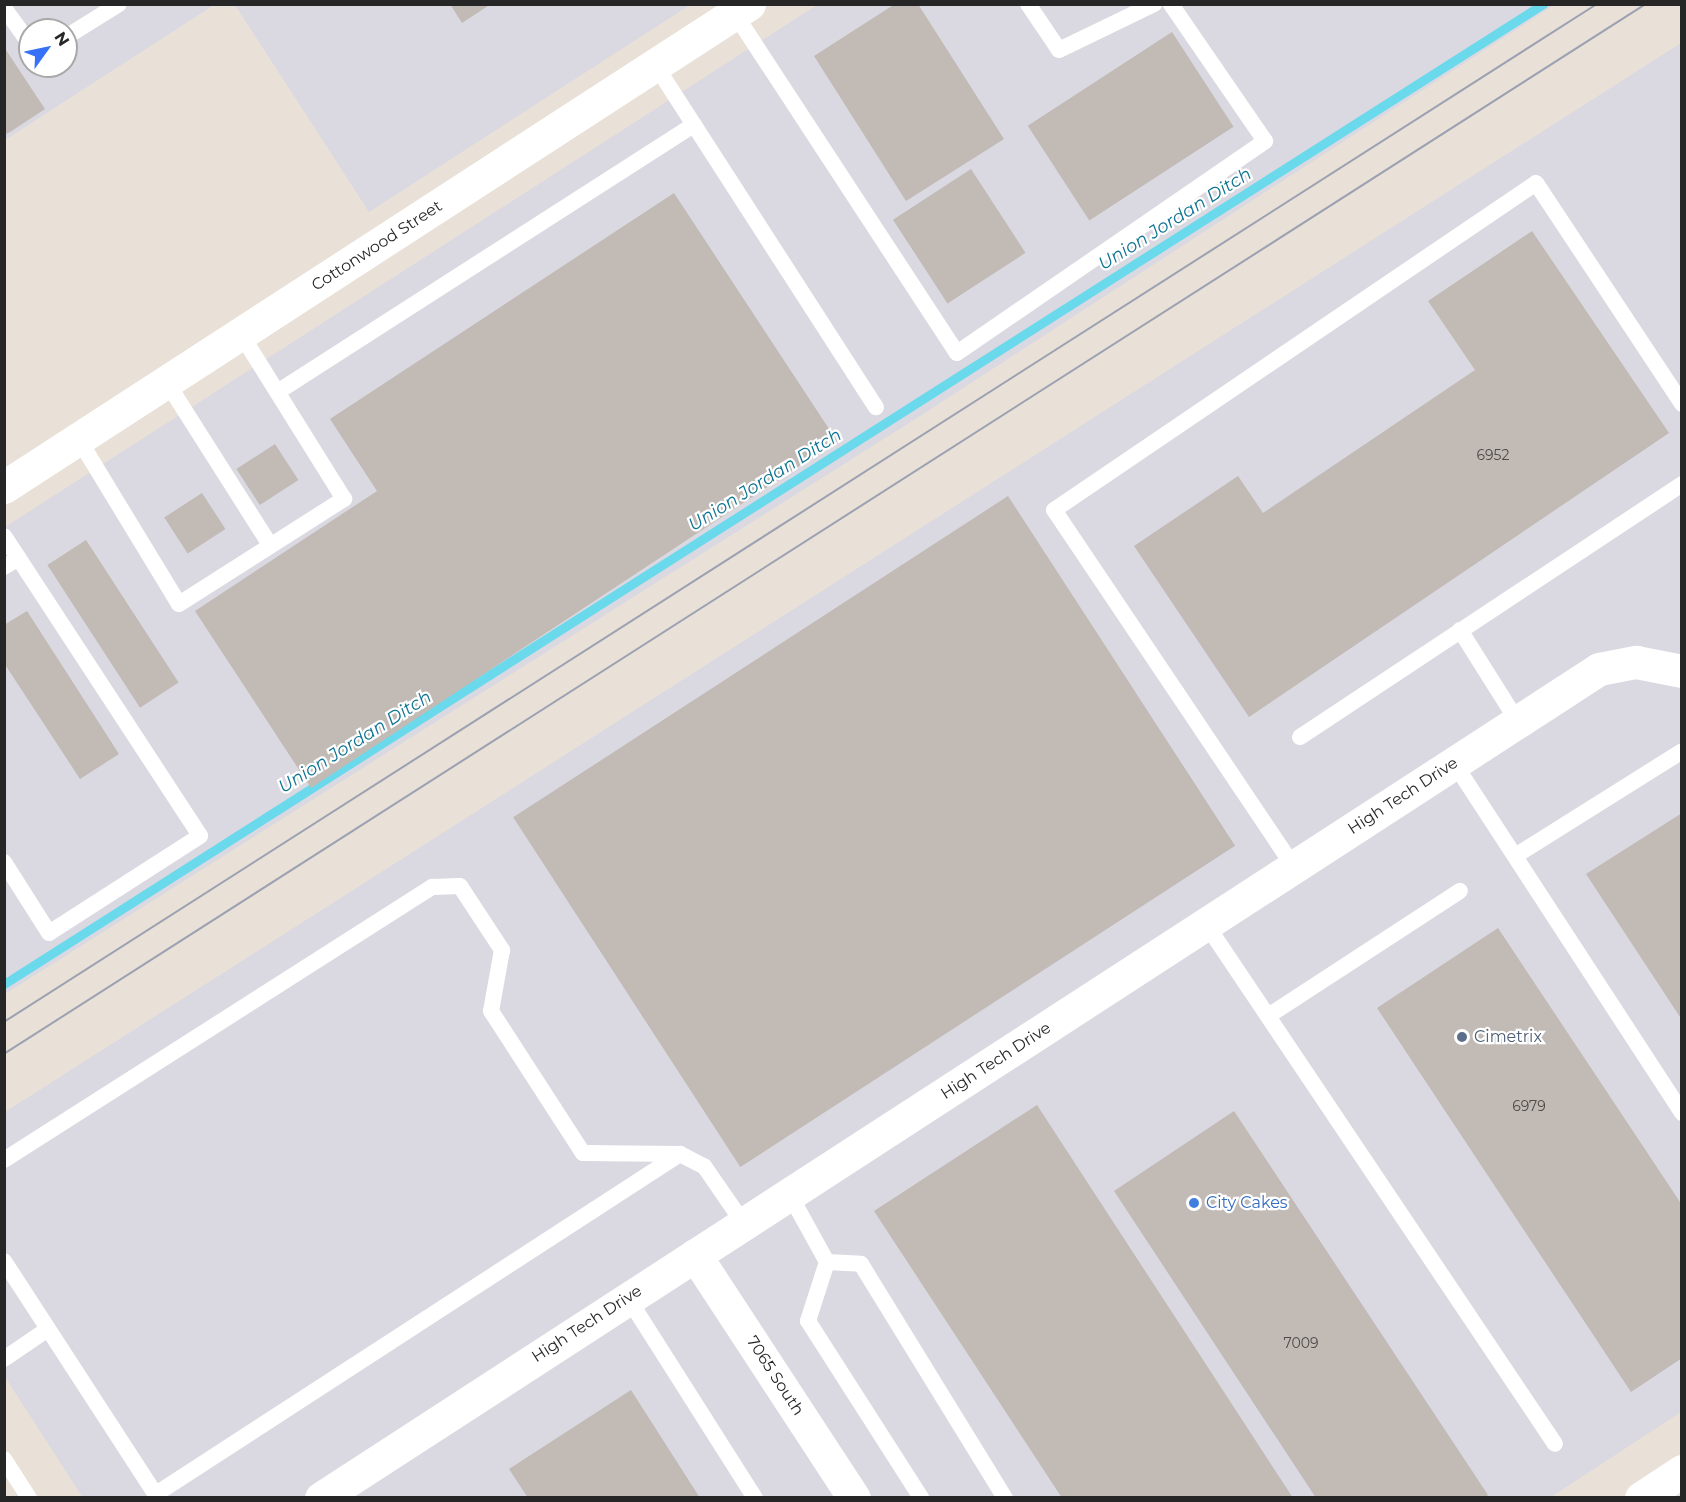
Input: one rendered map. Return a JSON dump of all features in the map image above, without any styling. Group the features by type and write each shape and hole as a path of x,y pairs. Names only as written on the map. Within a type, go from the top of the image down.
{"street":[{"name":"Cottonwood Street","path":"4,487 742,9"},
{"name":"High Tech Drive","path":"321,1497 1599,669 1636,662 1682,671"},
{"name":"7065 South","path":"695,1255 854,1497"},
{"path":"1641,1497 1682,1471"}],"lane":[{"path":"78,30 119,4"},
{"path":"1028,4 1059,50 1154,4"},
{"path":"742,9 957,353 1265,141 1171,4"},
{"path":"4,8 18,28"},
{"path":"656,66 876,406"},
{"path":"279,392 694,125"},
{"path":"1294,867 1054,510 1536,183 1682,404"},
{"path":"78,438 178,604 344,499 241,334"},
{"path":"166,381 270,545"},
{"path":"1300,737 1682,484"},
{"path":"4,536 200,836 49,933 4,862"},
{"path":"4,567 19,558"},
{"path":"1460,630 1518,722"},
{"path":"1515,856 1681,752"},
{"path":"1454,763 1682,1113"},
{"path":"4,1160 432,887 460,886 502,950 491,1011 583,1153 680,1154 704,1166 744,1224"},
{"path":"1268,1016 1461,891"},
{"path":"1206,924 1555,1444"},
{"path":"4,1261 157,1496 680,1154"},
{"path":"790,1195 827,1262 808,1320 921,1497"},
{"path":"827,1262 861,1264 1005,1497"},
{"path":"628,1298 755,1497"},
{"path":"4,1359 48,1329"},
{"path":"4,1459 29,1497"}],"shaded area":[{"path":"5,5 214,5 5,140"},
{"path":"235,5 690,5 369,212"},
{"path":"817,5 1554,5 920,416 5,994 5,527"},
{"path":"1681,43 1681,1412 1551,1497 83,1498 5,1377 5,1112"}],"building":[{"path":"450,4 491,4 462,23"},
{"path":"895,4 918,4 1004,139 906,201 814,56"},
{"path":"1172,32 1234,127 1089,220 1028,126"},
{"path":"4,47 18,68 18,78 24,78 45,109 7,134 4,130"},
{"path":"971,169 1025,253 947,304 893,220"},
{"path":"674,193 837,441 311,788 195,611 377,491 330,419"},
{"path":"1532,231 1669,433 1249,717 1134,546 1238,476 1263,513 1475,370 1428,301"},
{"path":"275,444 298,480 260,505 236,469"},
{"path":"202,493 225,529 188,554 164,518"},
{"path":"1008,496 1235,846 740,1167 513,817"},
{"path":"86,540 179,683 140,708 47,565"},
{"path":"27,611 119,754 80,779 4,663 4,625"},
{"path":"1682,813 1682,1020 1586,874"},
{"path":"1498,928 1682,1205 1682,1358 1631,1392 1377,1008"},
{"path":"1037,1105 1293,1498 1062,1498 874,1211"},
{"path":"1234,1111 1488,1495 1485,1498 1316,1498 1114,1191"},
{"path":"631,1390 700,1498 528,1498 509,1469"}],"waterway":[{"name":"Union Jordan Ditch","path":"4,984 1543,4"}],"tram line":[{"path":"4,1022 1597,4"},
{"path":"4,1054 1646,4"}],"place":[{"name":"Cimetrix","path":"1462,1037"},
{"name":"City Cakes","path":"1194,1203"}]}
